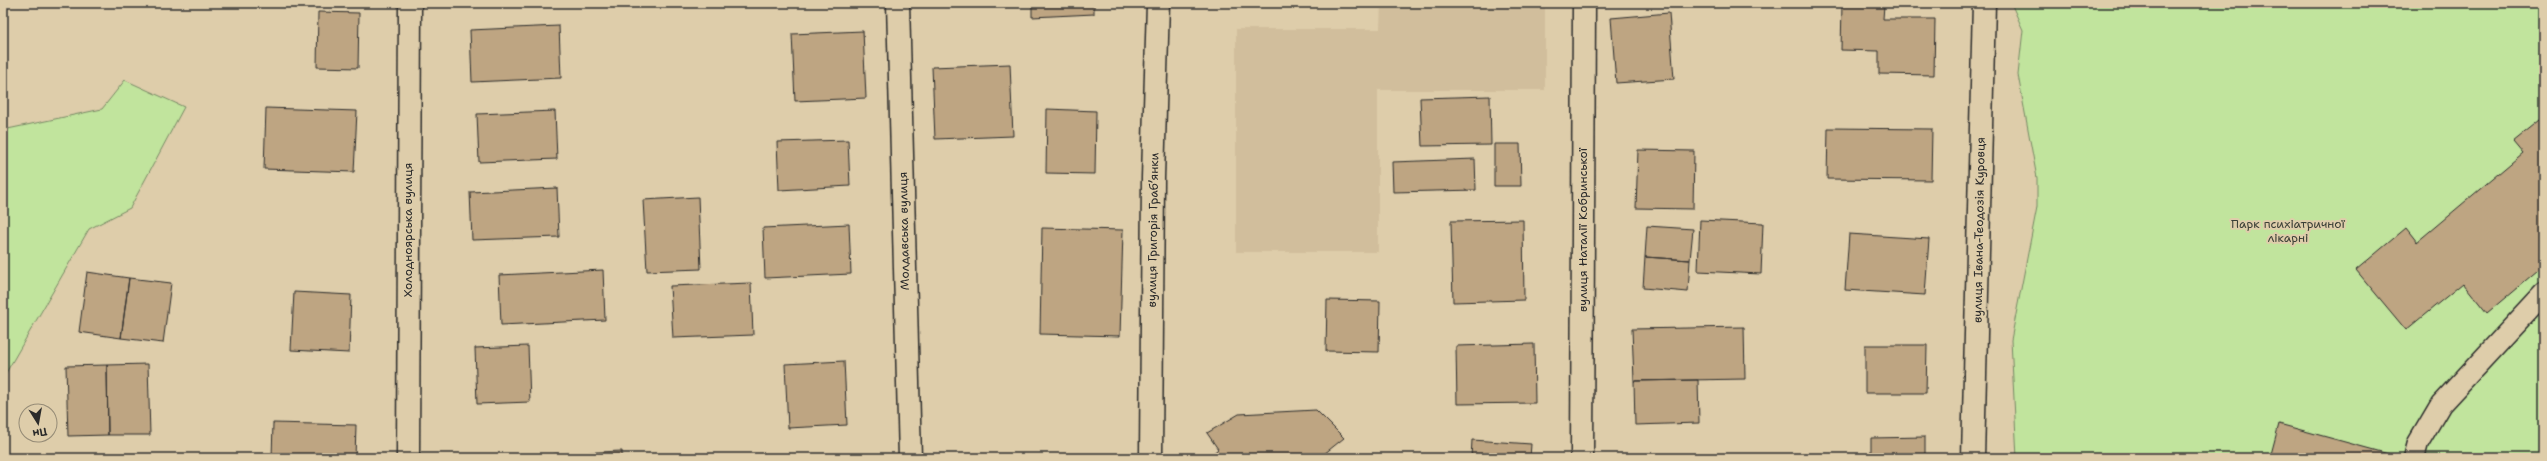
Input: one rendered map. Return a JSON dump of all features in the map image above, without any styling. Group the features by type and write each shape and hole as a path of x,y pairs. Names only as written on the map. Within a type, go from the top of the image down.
{"street":[{"name":"Холодноярська вулиця","path":"408,458 410,3"},
{"name":"Молдавська вулиця","path":"898,3 910,458"},
{"name":"вулиця Григорія Грабʼянки","path":"1151,458 1153,178 1158,3"},
{"name":"вулиця Наталії Кобринської","path":"1582,458 1584,3"},
{"name":"вулиця Івана-Теодозія Куровця","path":"1973,458 1984,3"}],"lane":[{"path":"2414,458 2418,443 2441,404 2544,293"}],"shaded area":[{"path":"1381,3 1545,3 1545,90 1378,90 1378,252 1236,252 1236,29 1380,29"}],"green space":[{"name":"Парк психіатричної лікарні","path":"2011,3 2544,3 2544,458 2017,458 2011,340 2037,207 2037,178 2018,75 2023,30"},
{"path":"125,80 184,107 130,208 89,229 3,378 3,130 102,109"}],"building":[{"path":"1032,3 1094,3 1094,14 1032,17"},
{"path":"1842,4 1884,5 1883,19 1935,19 1934,75 1879,74 1879,51 1841,50"},
{"path":"318,12 359,13 358,68 317,67"},
{"path":"1669,13 1674,79 1616,83 1611,18"},
{"path":"559,26 561,78 472,82 470,30"},
{"path":"863,31 866,98 795,101 792,34"},
{"path":"1010,64 1013,136 935,139 932,67"},
{"path":"1490,96 1491,145 1422,146 1420,98"},
{"path":"266,108 357,111 354,172 264,169"},
{"path":"1047,109 1096,111 1095,174 1046,173"},
{"path":"555,111 557,159 479,162 477,114"},
{"path":"2544,116 2544,265 2487,313 2463,283 2406,330 2356,270 2406,228 2417,242 2523,153 2513,141"},
{"path":"1828,128 1932,129 1931,180 1827,179"},
{"path":"848,140 850,186 779,190 777,142"},
{"path":"1494,144 1520,144 1521,186 1494,186"},
{"path":"1638,150 1694,151 1693,209 1636,208"},
{"path":"1475,159 1476,190 1393,192 1392,162"},
{"path":"557,188 559,237 472,240 470,192"},
{"path":"698,197 701,269 647,271 643,200"},
{"path":"1523,220 1524,300 1453,302 1451,221"},
{"path":"1700,220 1763,223 1761,274 1698,271"},
{"path":"849,224 851,274 765,278 763,228"},
{"path":"1647,226 1693,229 1690,260 1645,257"},
{"path":"1042,228 1123,230 1120,336 1040,334"},
{"path":"1849,234 1929,239 1925,295 1845,290"},
{"path":"1645,257 1690,260 1688,292 1643,288"},
{"path":"603,270 605,320 501,325 499,275"},
{"path":"87,272 129,278 121,338 79,332"},
{"path":"129,278 171,283 163,343 121,338"},
{"path":"751,283 753,335 673,338 670,286"},
{"path":"294,292 351,295 349,353 291,350"},
{"path":"1327,300 1380,301 1379,352 1326,351"},
{"path":"1744,327 1745,379 1634,381 1632,329"},
{"path":"1534,344 1535,403 1457,404 1456,346"},
{"path":"1865,345 1927,345 1926,393 1865,393"},
{"path":"528,346 530,402 477,404 475,348"},
{"path":"844,361 847,425 788,428 785,364"},
{"path":"148,364 150,435 108,435 107,365"},
{"path":"107,365 108,435 68,436 66,366"},
{"path":"1698,380 1699,423 1635,425 1634,381"},
{"path":"1316,410 1344,438 1319,458 1208,458 1218,449 1207,433 1239,414"},
{"path":"273,423 356,425 355,458 272,458"},
{"path":"2279,424 2396,456 2396,458 2270,458"},
{"path":"1925,437 1925,458 1871,458 1871,438"},
{"path":"1472,440 1531,444 1530,458 1471,458"},
{"path":"622,451 622,458 554,458 554,454"}]}
